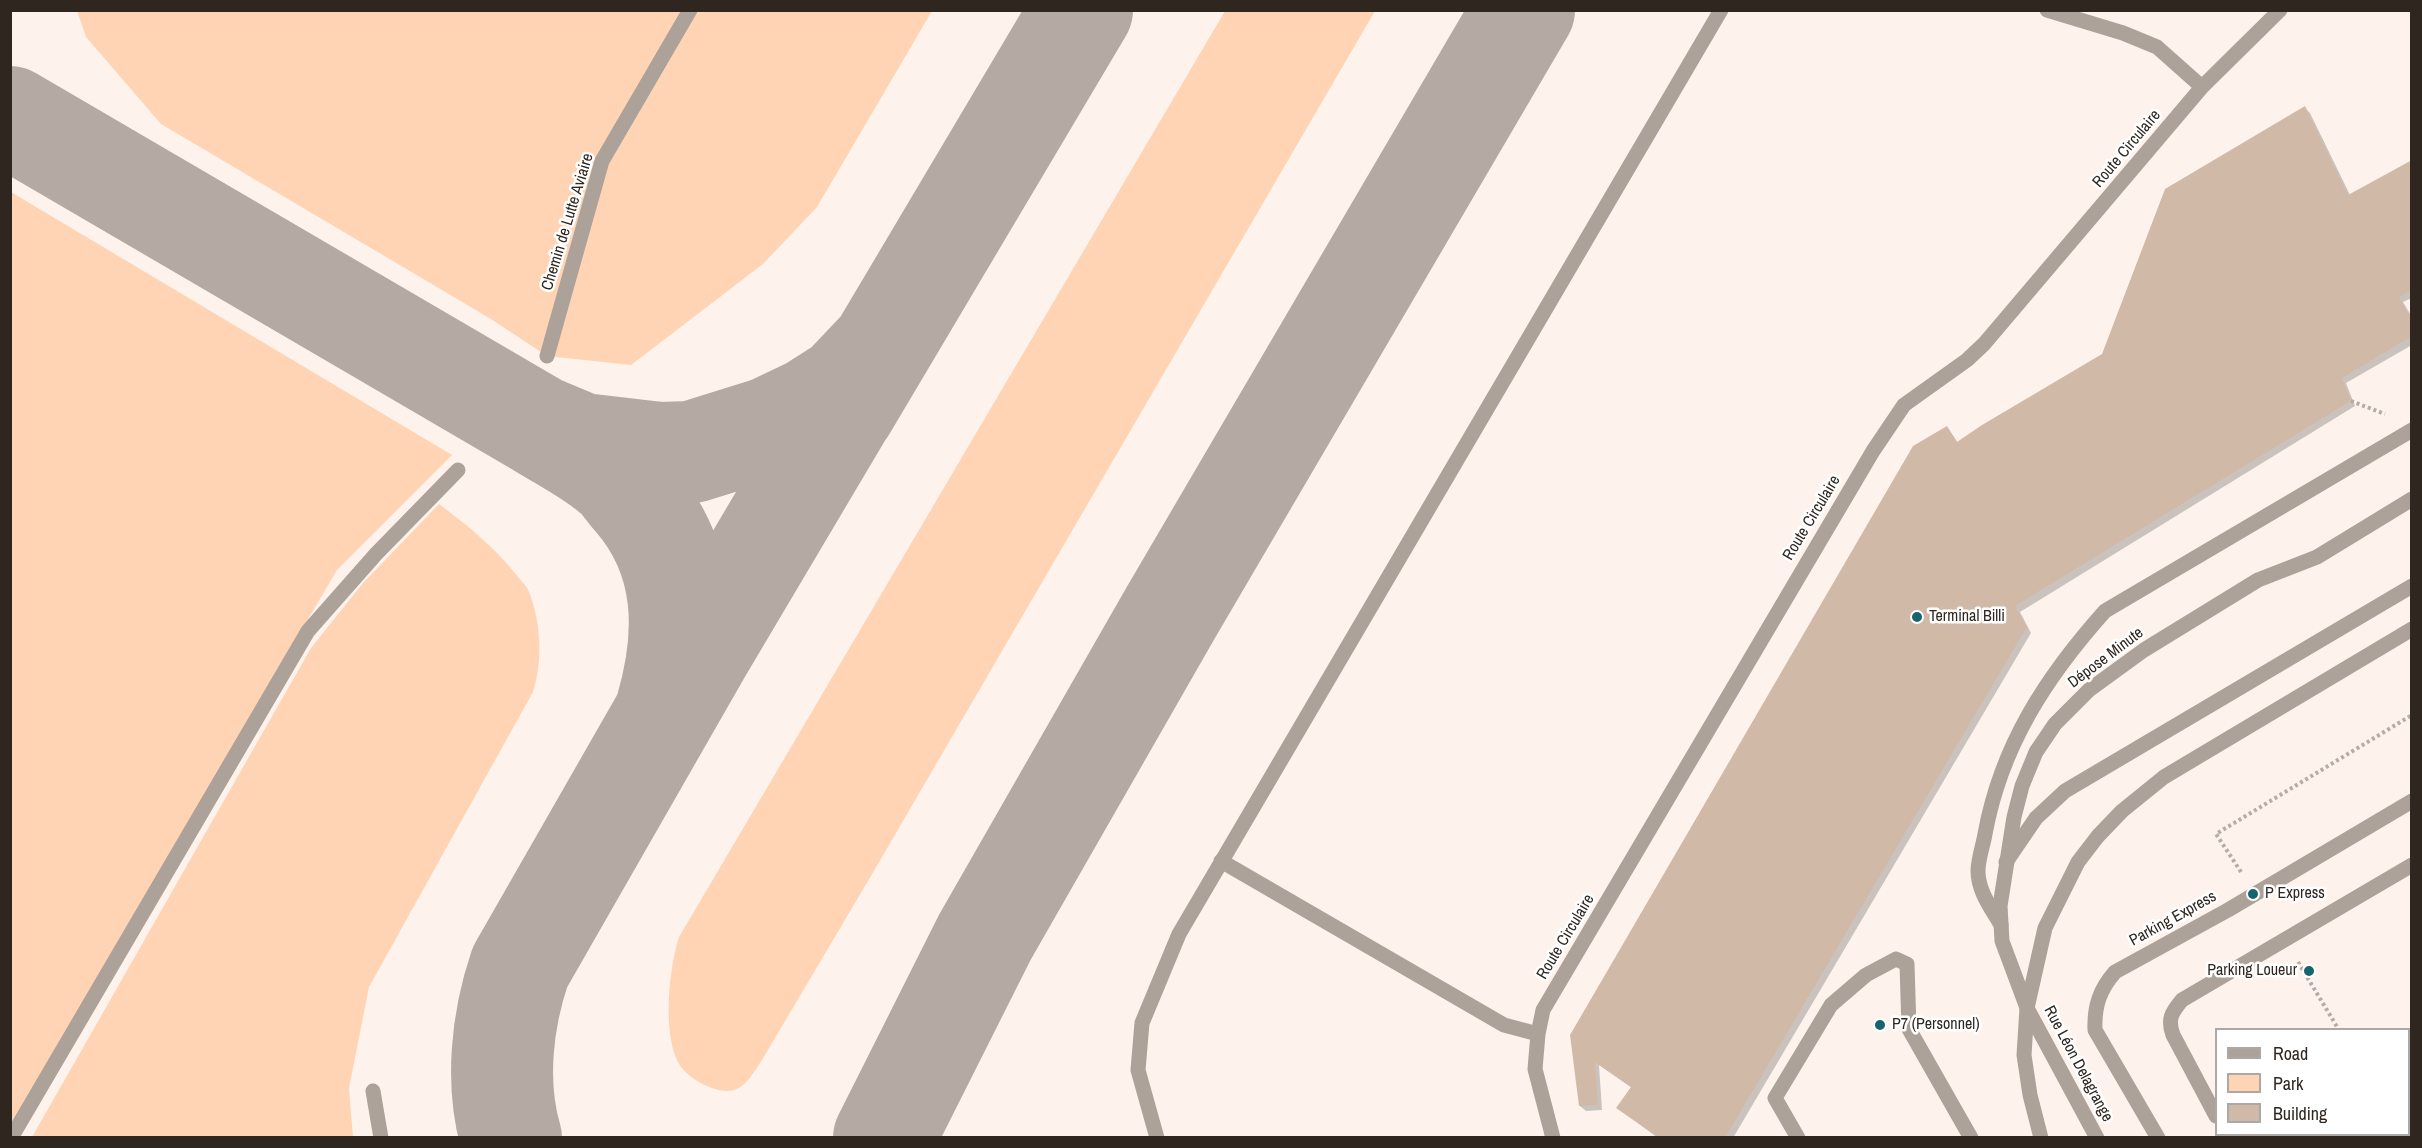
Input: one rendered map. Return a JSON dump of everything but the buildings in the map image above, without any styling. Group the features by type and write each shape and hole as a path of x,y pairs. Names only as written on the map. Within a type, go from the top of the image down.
{"street":[{"name":"Chemin de Lutte Aviaire","path":"547,356 602,161 690,10"},
{"path":"1157,1137 1138,1070 1142,1023 1179,934 1721,10"},
{"path":"2047,10 2123,33 2157,47 2202,87"},
{"name":"Route Circulaire","path":"1553,1137 1535,1070 1543,1010 1873,451 1904,405 1966,360 1984,344 2202,87 2280,10"},
{"path":"2001,925 1984,898 1978,871 1998,780 2013,741 2032,707 2072,648 2105,611 2412,430"},
{"path":"11,1137 308,631 376,554 458,470"},
{"name":"Dépose Minute","path":"2027,1008 2002,941 2000,906 2006,862 2022,786 2036,752 2055,724 2089,690 2144,650 2258,580 2317,557 2412,499"},
{"path":"2006,862 2036,818 2065,792 2412,586"},
{"path":"2041,1137 2030,1095 2024,1055 2027,1008 2045,928 2078,862 2098,836 2122,811 2173,771 2412,629"},
{"name":"Parking Express","path":"2158,1137 2095,1030 2094,1012 2099,994 2106,982 2115,972 2228,910 2412,801"},
{"path":"1221,861 1504,1024 1538,1034"},
{"path":"2215,1112 2169,1025 2171,1014 2182,1000 2412,866"},
{"path":"1798,1137 1775,1098 1831,1005 1866,975 1896,959 1907,964 1909,1029 1971,1137"},
{"name":"Rue Léon Delagrange","path":"2027,1008 2097,1137"},
{"path":"373,1091 381,1137"}],"path":[{"path":"2351,401 2391,417"}],"green space":[{"path":"77,11 932,11 817,207 763,264 631,365 547,356 491,319 161,124 86,37"},
{"path":"1225,11 1375,11 762,1060 742,1086 730,1091 712,1088 692,1077 682,1068 675,1056 671,1040 670,985 679,937"},
{"path":"11,192 452,455 337,570 11,1124"},
{"path":"439,504 491,547 527,588 533,603 538,628 538,668 533,692 369,987 349,1088 353,1137 32,1137 311,648 363,583"}],"taxiway":[{"path":"845,409 1082,10"},
{"path":"884,1138 985,937 1170,614 1524,10"},
{"path":"10,117 539,426 586,454 616,476 652,522 665,547 674,573 680,626 678,654 666,710 880,349 844,387 811,408 769,428 692,452 659,453 582,444 539,426"},
{"path":"511,1138 503,1096 503,1052 509,1008 520,967 701,651"}],"place":[{"name":"Terminal Billi","path":"1917,617"},
{"name":"P Express","path":"2253,894"},
{"name":"Parking Loueur","path":"2309,971"},
{"name":"P7 (Personnel)","path":"1880,1025"}]}
